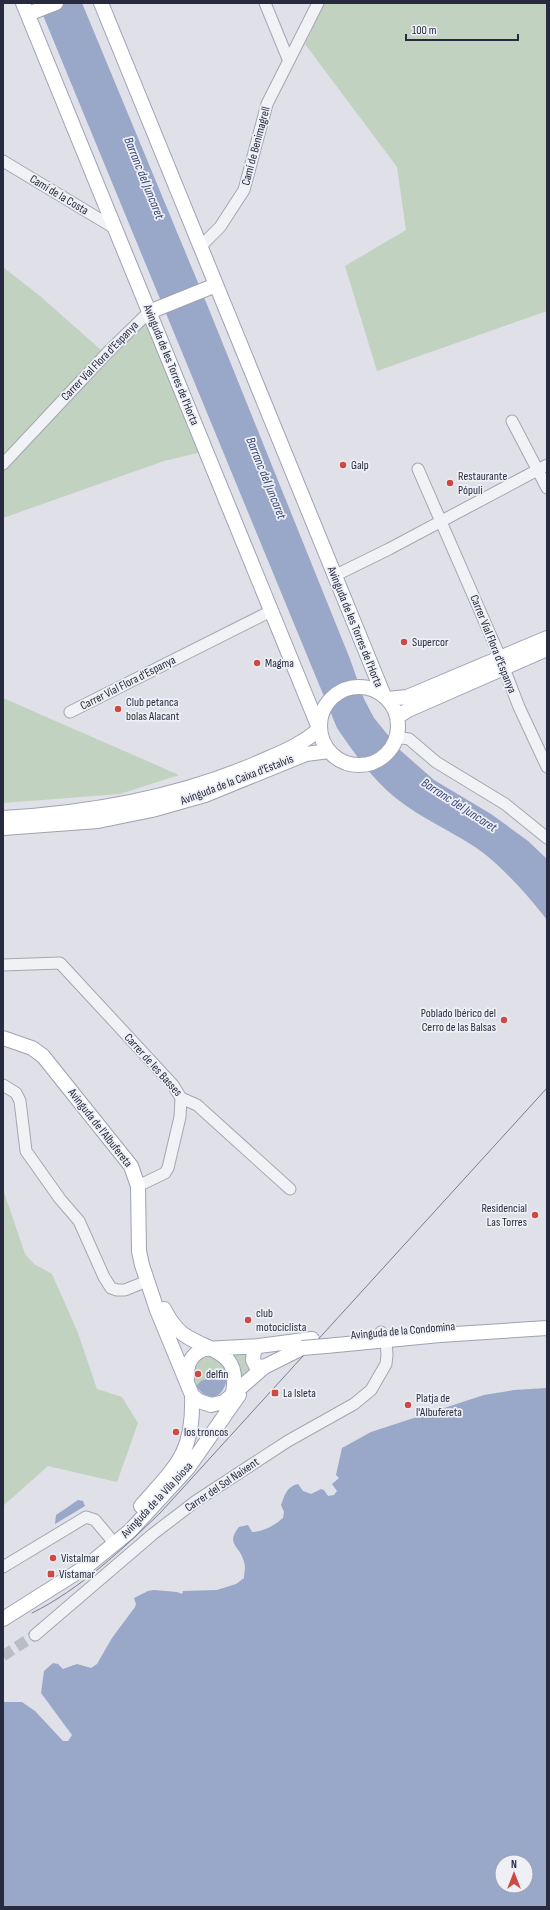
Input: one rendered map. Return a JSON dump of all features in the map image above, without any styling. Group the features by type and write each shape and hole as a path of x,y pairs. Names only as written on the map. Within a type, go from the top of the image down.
{"main road":[{"path":"29,9 56,3"},
{"name":"Avinguda de les Torres de l'Horta","path":"101,3 200,247 210,288 385,697"},
{"name":"Avinguda de les Torres de l'Horta","path":"29,9 116,229 155,310 271,611 319,729"},
{"name":"Carrer Vial Flora d'Espanya","path":"155,310 210,288"},
{"path":"397,717 547,638"},
{"path":"385,697 407,697 502,663 547,649"},
{"path":"354,687 365,687 376,691 385,697 397,717 398,732 387,753 381,758 365,764 356,765 344,762 328,751 322,741 319,729 322,710 330,699 342,690 354,687"},
{"name":"Avinguda de la Caixa d'Estalvis","path":"3,818 97,810 152,798 201,784 246,768 302,744 319,729"},
{"name":"Avinguda de la Caixa d'Estalvis","path":"3,828 98,821 152,810 205,795 306,754 328,751"},
{"name":"Avinguda de l'Albufereta","path":"3,1038 27,1045 43,1056 126,1157 136,1177 138,1186 139,1251 147,1281 154,1297 157,1310 190,1388"},
{"name":"Avinguda de l'Albufereta","path":"154,1297 177,1329 213,1349"},
{"name":"Avinguda de la Condomina","path":"213,1349 235,1346 307,1344 547,1320"},
{"name":"Avinguda de la Condomina","path":"383,1336 547,1328"},
{"name":"Avinguda de la Condomina","path":"191,1338 235,1346"},
{"name":"Avinguda de la Condomina","path":"232,1395 264,1367 307,1344"},
{"path":"259,1346 254,1350 253,1360 256,1366 264,1367"},
{"path":"213,1349 221,1352 233,1367 235,1376 232,1395 224,1402 212,1405 199,1400 190,1388 187,1369 194,1356 200,1351 213,1349"},
{"name":"Avinguda de la Vila Joiosa","path":"3,1610 84,1560 139,1522 179,1480 248,1381"},
{"name":"Avinguda de la Vila Joiosa","path":"3,1618 87,1566 112,1541 171,1472 182,1458 190,1433 190,1388"},
{"name":"Avinguda de la Vila Joiosa","path":"225,1415 232,1395"}],"street":[{"path":"265,3 288,58"},
{"name":"Camí de Benimagrell","path":"200,247 220,227 244,190 266,104 288,58 318,3"},
{"name":"Camí de la Costa","path":"3,161 116,229"},
{"name":"Carrer Vial Flora d'Espanya","path":"3,464 108,352 155,310"},
{"path":"512,421 542,468 547,488"},
{"path":"334,576 441,522 542,468"},
{"name":"Carrer Vial Flora d'Espanya","path":"418,469 502,663 519,707 547,767"},
{"name":"Carrer Vial Flora d'Espanya","path":"70,712 271,611"},
{"path":"395,740 402,738 409,739 436,762 505,804 547,838"},
{"name":"Carrer de les Basses","path":"3,965 60,963 173,1085 181,1098 197,1105 290,1189"},
{"path":"3,1085 16,1093 20,1101 26,1151 60,1199 79,1221 104,1277 111,1288 125,1290 147,1281"},
{"path":"138,1186 165,1173 168,1168 180,1117 181,1098"},
{"name":"Carrer del Sol Naixent","path":"35,1634 153,1534 196,1501 288,1441 354,1404 371,1390 386,1364 387,1355 383,1336"},
{"name":"Avinguda de la Vila Joiosa","path":"3,1567 86,1517 95,1520 112,1541"}],"green space":[{"path":"325,3 547,3 547,311 377,371 345,266 406,230 397,167 305,44"},
{"path":"3,267 40,296 101,350 149,312 206,451 164,461 3,518"},
{"path":"3,698 179,775 120,794 3,803"},
{"path":"3,1189 25,1254 34,1264 52,1274 78,1333 97,1389 122,1397 138,1423 117,1482 48,1466 3,1506"},
{"path":"227,1353 249,1353 252,1369 239,1383"},
{"path":"206,1357 218,1360 224,1366 227,1378 208,1377 196,1386 195,1369 199,1362"}],"water":[{"name":"Barranc del Juncaret","path":"38,3 82,3 206,302 350,659 364,699 374,718 401,751 434,780 491,814 528,841 547,859 547,920 513,880 494,862 475,847 416,812 388,792 364,766 337,728"},
{"path":"214,1376 227,1378 223,1390 219,1394 211,1397 201,1392 196,1386 201,1381"},
{"path":"547,1388 547,1907 3,1907 3,1702 22,1702 35,1711 63,1741 68,1741 72,1735 41,1693 44,1671 53,1663 58,1664 63,1669 77,1664 91,1668 97,1664 112,1638 135,1607 136,1604 134,1598 148,1591 154,1590 177,1592 182,1594 183,1591 217,1590 236,1584 244,1578 245,1568 242,1556 233,1542 235,1533 239,1527 248,1525 252,1532 256,1532 269,1528 280,1521 283,1518 284,1512 281,1505 288,1489 294,1485 298,1484 303,1491 311,1494 321,1489 324,1490 328,1496 334,1495 337,1491 332,1484 339,1478 336,1475 342,1448 371,1432 484,1395 514,1390"},
{"path":"78,1500 83,1501 85,1506 55,1524 56,1515"}],"tunnel":[{"path":"3,1656 35,1635"}],"tram line":[{"path":"32,1613 50,1604 84,1580 132,1540 161,1512 547,1088"}],"place":[{"name":"Galp","path":"343,465"},
{"name":"Restaurante Pópuli","path":"450,483"},
{"name":"Supercor","path":"404,642"},
{"name":"Magma","path":"257,663"},
{"name":"Club petanca bolas Alacant","path":"118,709"},
{"name":"Poblado Ibérico del Cerro de las Balsas","path":"504,1020"},
{"name":"Residencial Las Torres","path":"535,1215"},
{"name":"club motociclista","path":"248,1320"},
{"name":"delfin","path":"198,1374"},
{"name":"La Isleta","path":"275,1393"},
{"name":"Platja de l'Albufereta","path":"408,1405"},
{"name":"los troncos","path":"176,1432"},
{"name":"Vistalmar","path":"53,1558"},
{"name":"Vistamar","path":"51,1574"}]}
